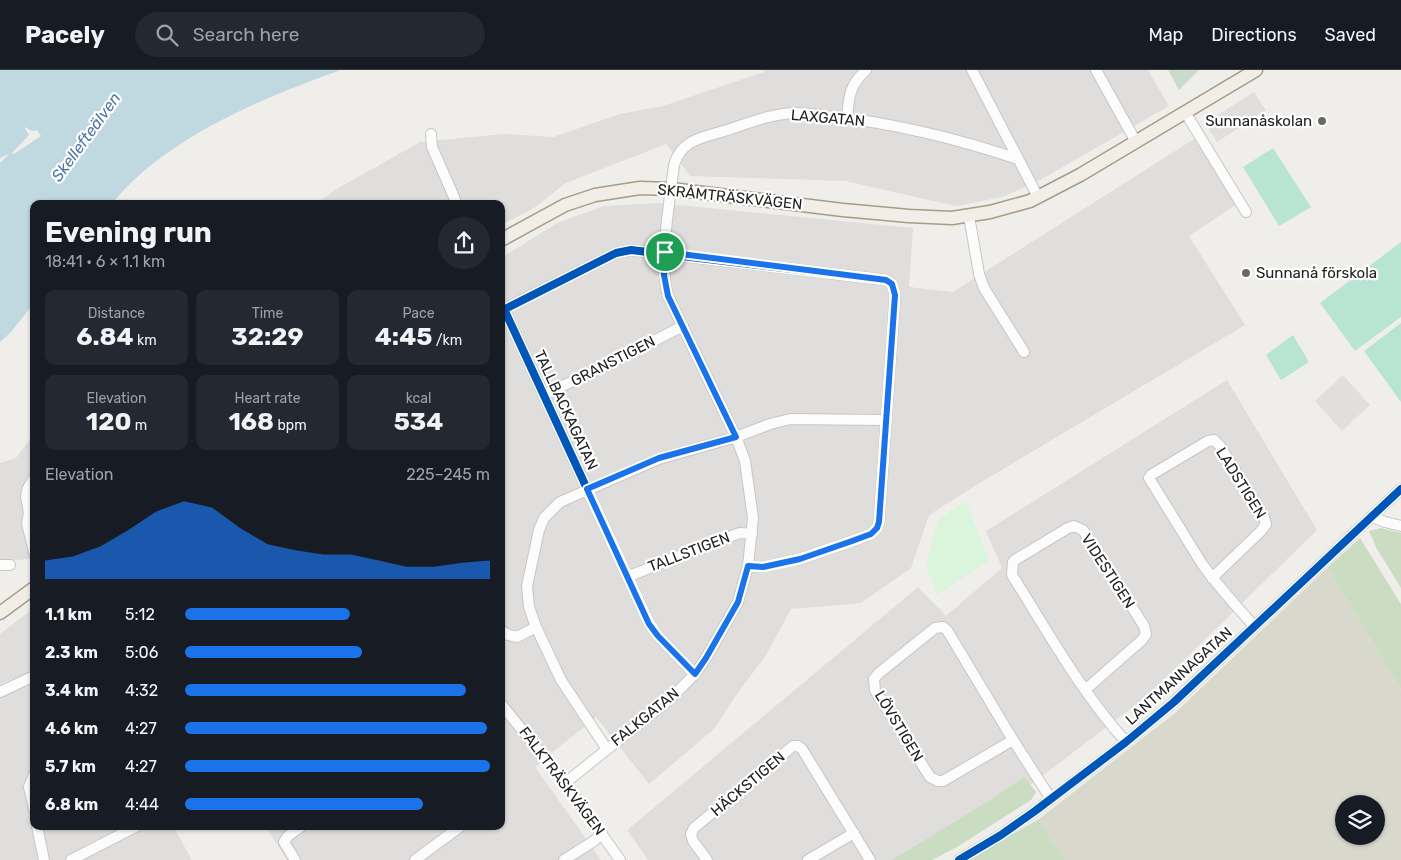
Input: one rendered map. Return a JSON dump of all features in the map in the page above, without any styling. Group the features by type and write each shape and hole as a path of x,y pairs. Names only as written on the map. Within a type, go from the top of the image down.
{"main road":[{"name":"SKRÅMTRÄSKVÄGEN","path":"505,238 565,205 595,195 640,188 672,189 843,210 909,216 952,218 990,212 1038,197 1136,142 1256,70"},
{"path":"0,614 30,591"}],"street":[{"path":"846,118 850,93 857,79 866,70"},
{"path":"972,70 1038,197"},
{"path":"1096,70 1136,142"},
{"path":"1185,112 1246,212"},
{"name":"LAXGATAN","path":"672,189 674,165 677,155 683,148 698,139 775,116 794,113 902,126 969,143 1018,159"},
{"path":"431,134 432,147 455,200"},
{"name":"FALKGATAN","path":"565,783 606,748 670,699 695,674 738,602 748,566 753,518 746,461 665,286 665,252 672,189"},
{"path":"969,216 979,274 984,288 1024,352"},
{"name":"TALLBACKAGATAN","path":"505,308 616,253 631,250 665,252"},
{"path":"665,252 886,280 892,284 895,295 879,522 877,528 871,534 800,559 763,567 748,566"},
{"name":"TALLBACKAGATAN","path":"505,311 649,624 658,636 695,674"},
{"name":"GRANSTIGEN","path":"543,395 683,326"},
{"path":"606,748 561,680 536,628 529,607 527,586 539,530 544,518 560,502 659,458 736,437 770,424 790,419 886,420"},
{"name":"LADSTIGEN","path":"1212,578 1266,524 1264,517 1220,446 1214,440 1208,441 1149,478 1212,578 1254,626"},
{"path":"30,487 26,496 30,510"},
{"name":"LANTMANNAGATAN","path":"958,860 1001,835 1051,799 1126,742 1174,702 1401,489"},
{"path":"30,516 27,523 30,535"},
{"path":"1372,516 1401,526"},
{"name":"VIDESTIGEN","path":"1085,690 1142,640 1146,634 1144,626 1083,530 1074,526 1015,560 1013,562 1012,575 1085,690 1126,742"},
{"name":"TALLSTIGEN","path":"627,577 696,548 740,533 752,534"},
{"name":"LÖVSTIGEN","path":"1013,740 943,781 934,780 930,777 875,690 874,679 935,628 943,627 947,630 1051,799"},
{"path":"505,633 516,637 536,628"},
{"path":"0,692 30,678"},
{"name":"FALKTRÄSKVÄGEN","path":"505,709 565,783 620,860"},
{"name":"HÄCKSTIGEN","path":"707,860 693,841 691,834 694,828 793,746 798,746 802,749 870,860"},
{"path":"38,830 44,860"},
{"path":"71,860 129,830"},
{"path":"295,860 284,842 288,836 296,830"},
{"path":"415,860 456,830"},
{"path":"564,860 594,841 602,833"},
{"path":"808,860 854,833"}],"shaded area":[{"path":"764,70 1148,70 1169,106 1040,180 1003,197 956,206 845,181 690,176 666,144 566,183 534,208 505,223 505,200 321,200 335,190 420,142 504,134 553,137 620,114 663,106 764,72"},
{"path":"1254,92 1266,110 1217,142 1205,123"},
{"path":"1194,139 1237,204 1189,236 1245,325 929,515 911,568 861,603 791,609 766,655 714,729 649,784 596,717 535,767 601,860 287,860 268,830 505,830 505,256 557,223 604,206 658,203 913,228 909,287 953,292"},
{"path":"1343,375 1370,405 1342,431 1315,401"},
{"path":"1227,380 1317,530 1146,697 1033,783 899,860 648,860 627,830 918,587 946,616 1002,568 986,531"},
{"path":"30,439 30,558 0,561 0,463 16,458"},
{"path":"1327,568 1401,689 1401,860 1065,860 1039,819 1175,713"},
{"path":"30,611 30,673 0,684 0,634"},
{"path":"30,684 30,830 175,830 192,860 0,860 0,697"}],"green space":[{"path":"1168,70 1199,70 1179,90"},
{"path":"1273,148 1311,207 1279,226 1243,167"},
{"path":"1401,242 1401,317 1355,351 1320,303"},
{"path":"1401,323 1401,402 1364,351"},
{"path":"1293,335 1309,362 1281,380 1266,355"},
{"path":"966,501 989,561 937,595 926,566 938,520"},
{"path":"1381,528 1401,533 1401,588 1377,549 1369,531"},
{"path":"1360,538 1401,604 1401,689 1327,568"},
{"path":"1024,777 1036,792 1031,800 957,847 932,860 892,860 992,799"},
{"path":"1039,819 1065,860 969,860"}],"water":[{"name":"Skellefteälven","path":"0,70 341,70 248,107 187,140 158,159 133,181 116,200 30,200 30,308 11,332 0,342 0,163 9,154 0,158","holes":["25,127 32,131 37,130 41,136 14,154 12,153 29,135"]}],"cycle path":[{"path":"505,309 616,253 631,250 886,280 892,284 895,295 879,522 877,528 871,534 800,559 763,567 748,566"},
{"path":"505,311 649,623 658,636 695,674"},
{"path":"959,860 1001,835 1035,811 1126,742 1174,702 1401,489"}],"place":[{"name":"Sunnanåskolan","path":"1322,121"},
{"name":"Sunnanå förskola","path":"1246,273"}],"route":[{"path":"665,252 886,280 894,287 895,295 879,522 877,528 871,534 800,559 763,567 748,566 738,602 695,674 674,654 649,624 587,489 659,458 736,437 668,296 664,275 665,252"}]}
